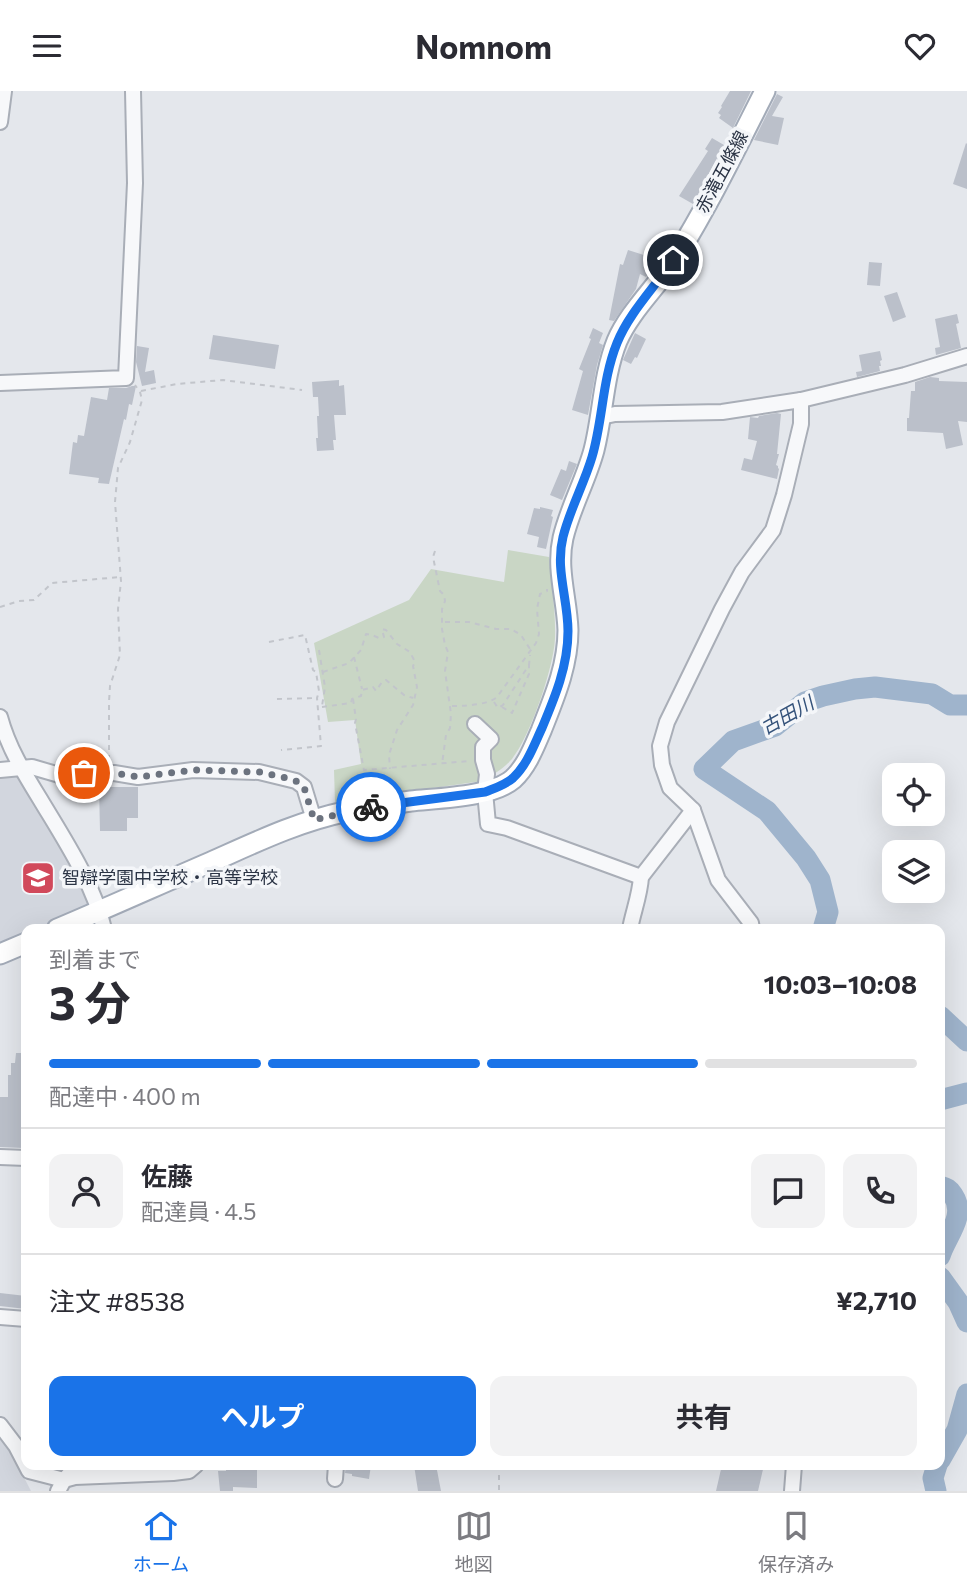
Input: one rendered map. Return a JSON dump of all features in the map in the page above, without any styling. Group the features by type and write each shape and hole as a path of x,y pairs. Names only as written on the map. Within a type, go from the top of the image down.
{"main road":[{"name":"赤滝五條線","path":"82,924 102,920 266,837 314,820 386,804 485,792 513,779 525,764 556,694 567,651 567,616 559,564 563,535 591,460 610,362 617,341 673,260 715,190 765,91"},
{"path":"0,954 21,945"}],"street":[{"path":"0,122 4,91"},
{"path":"0,383 126,378 135,183 134,91"},
{"path":"601,417 615,414 722,412 801,400 905,375 967,356"},
{"path":"751,924 718,880 693,810 670,788 662,765 660,745 667,722 742,572 773,530 800,424 801,400"},
{"path":"0,717 5,736 21,768 74,858 102,920"},
{"path":"475,724 491,739 483,747 488,824 507,828 641,877"},
{"path":"0,770 32,767 63,776 114,773 138,777 193,770 259,772 296,781 304,787 314,820"},
{"path":"631,924 641,877 693,810"},
{"path":"0,1157 21,1158"},
{"path":"0,1317 21,1319"},
{"path":"0,1425 21,1456"},
{"path":"28,1470 61,1486"},
{"path":"61,1486 73,1470"},
{"path":"61,1486 75,1477 190,1470"},
{"path":"792,1491 794,1470"}],"path":[{"path":"114,773 107,757 110,687 120,655 120,577 115,502 118,468 130,442 142,400 135,385 126,378"},
{"path":"139,392 177,384 223,380 302,390"},
{"path":"435,551 433,557 440,591 445,601 442,609 442,629 448,652 445,671 450,706 450,729 446,735 442,764"},
{"path":"0,607 34,600 52,583 120,577"},
{"path":"450,706 493,701 531,652 539,634 537,610 540,594 547,591 548,581 561,577"},
{"path":"443,622 469,622 496,629 512,629 522,635 531,652 529,674 512,713 501,706 498,708 493,701"},
{"path":"323,672 349,663 361,650 366,634 384,637 382,629 413,656 417,687 411,710 397,730 389,755 390,769"},
{"path":"268,642 305,635 319,691 317,698 321,746 281,750"},
{"path":"320,650 325,687 322,707"},
{"path":"317,698 321,709 351,703 353,699 361,696 354,657"},
{"path":"501,706 529,665"},
{"path":"362,690 373,687 376,691 386,680 404,695 414,699"},
{"path":"277,699 317,698"},
{"path":"353,699 364,770 483,760"},
{"path":"499,1470 499,1491"}],"shaded area":[{"name":"智辯学園中学校・高等学校","path":"0,774 16,774 62,851 89,905 46,924 21,924 21,935 0,945"},
{"path":"0,1435 7,1445 31,1491 0,1491"}],"green space":[{"path":"508,550 549,557 554,608 554,651 540,701 519,749 505,766 482,781 335,802 334,770 361,764 355,720 328,722 314,643 409,600 431,569 504,582"}],"building":[{"path":"730,91 751,91 733,128 719,118 721,115 718,113"},
{"path":"777,94 783,97 772,116 784,118 778,145 754,140"},
{"path":"712,138 724,145 693,204 679,196 708,151 705,149"},
{"path":"967,144 967,189 953,184"},
{"path":"628,250 647,256 649,254 658,259 646,277 640,274 636,289 614,321 609,320 620,264 623,265"},
{"path":"869,262 882,263 880,286 867,285"},
{"path":"897,292 906,317 893,322 884,296"},
{"path":"957,314 959,323 956,324 961,348 936,355 935,348 940,347 935,319"},
{"path":"593,328 603,333 599,343 603,345 588,415 572,410 583,371 579,369"},
{"path":"635,333 646,339 631,364 623,360"},
{"path":"213,335 279,345 275,369 209,359"},
{"path":"137,346 149,348 145,372 154,370 156,383 142,386 136,362"},
{"path":"880,351 880,371 857,377 856,372 862,371 859,355"},
{"path":"930,377 939,378 939,381 967,382 967,422 958,421 963,445 946,449 943,433 907,431 911,391 915,391 915,382"},
{"path":"339,380 339,386 344,385 346,415 334,415 334,450 317,451 318,397 313,397 312,382"},
{"path":"136,386 132,405 129,404 126,420 124,419 109,484 98,483 99,478 69,474 73,442 77,443 78,435 84,436 91,397 107,400 109,388"},
{"path":"781,414 777,479 741,470 744,458 752,460 757,441 748,439 750,417 758,418"},
{"path":"569,461 577,464 562,500 550,495 561,469 566,471"},
{"path":"534,508 553,510 546,549 537,547 539,537 527,534"},
{"path":"99,787 138,787 138,818 127,818 127,831 100,831"},
{"path":"16,1053 21,1053 21,1148 0,1147 0,1097 8,1097 8,1075 11,1075 11,1063 15,1063"},
{"path":"0,1293 21,1295 21,1308 0,1306"},
{"path":"257,1470 257,1488 233,1487 233,1491 220,1491 218,1471"},
{"path":"345,1470 370,1470 369,1479 345,1473"},
{"path":"415,1470 437,1470 441,1491 418,1491"},
{"path":"721,1470 763,1470 758,1491 716,1491"}],"waterway":[{"name":"古田川","path":"824,924 828,912 820,880 806,858 767,811 704,769 733,741 775,726 805,702 823,696 875,687 932,694 950,705 967,705"},
{"name":"古田川","path":"945,1021 967,1041"},
{"name":"古田川","path":"945,1099 967,1093"},
{"name":"古田川","path":"945,1188 952,1193 958,1211 945,1244"},
{"name":"古田川","path":"945,1284 958,1302 967,1322"},
{"name":"古田川","path":"945,1451 957,1430 967,1394"},
{"name":"古田川","path":"935,1470 933,1478 936,1491"}],"way so far":[{"path":"84,773 114,773 138,777 193,770 259,772 287,778 304,787 314,820 371,807"}],"place":[{"name":"智辯学園中学校・高等学校","path":"38,878"}],"route":[{"path":"371,807 485,792 513,779 525,764 556,694 567,651 567,616 559,564 563,535 591,460 610,362 617,341 629,320 673,260"}]}
